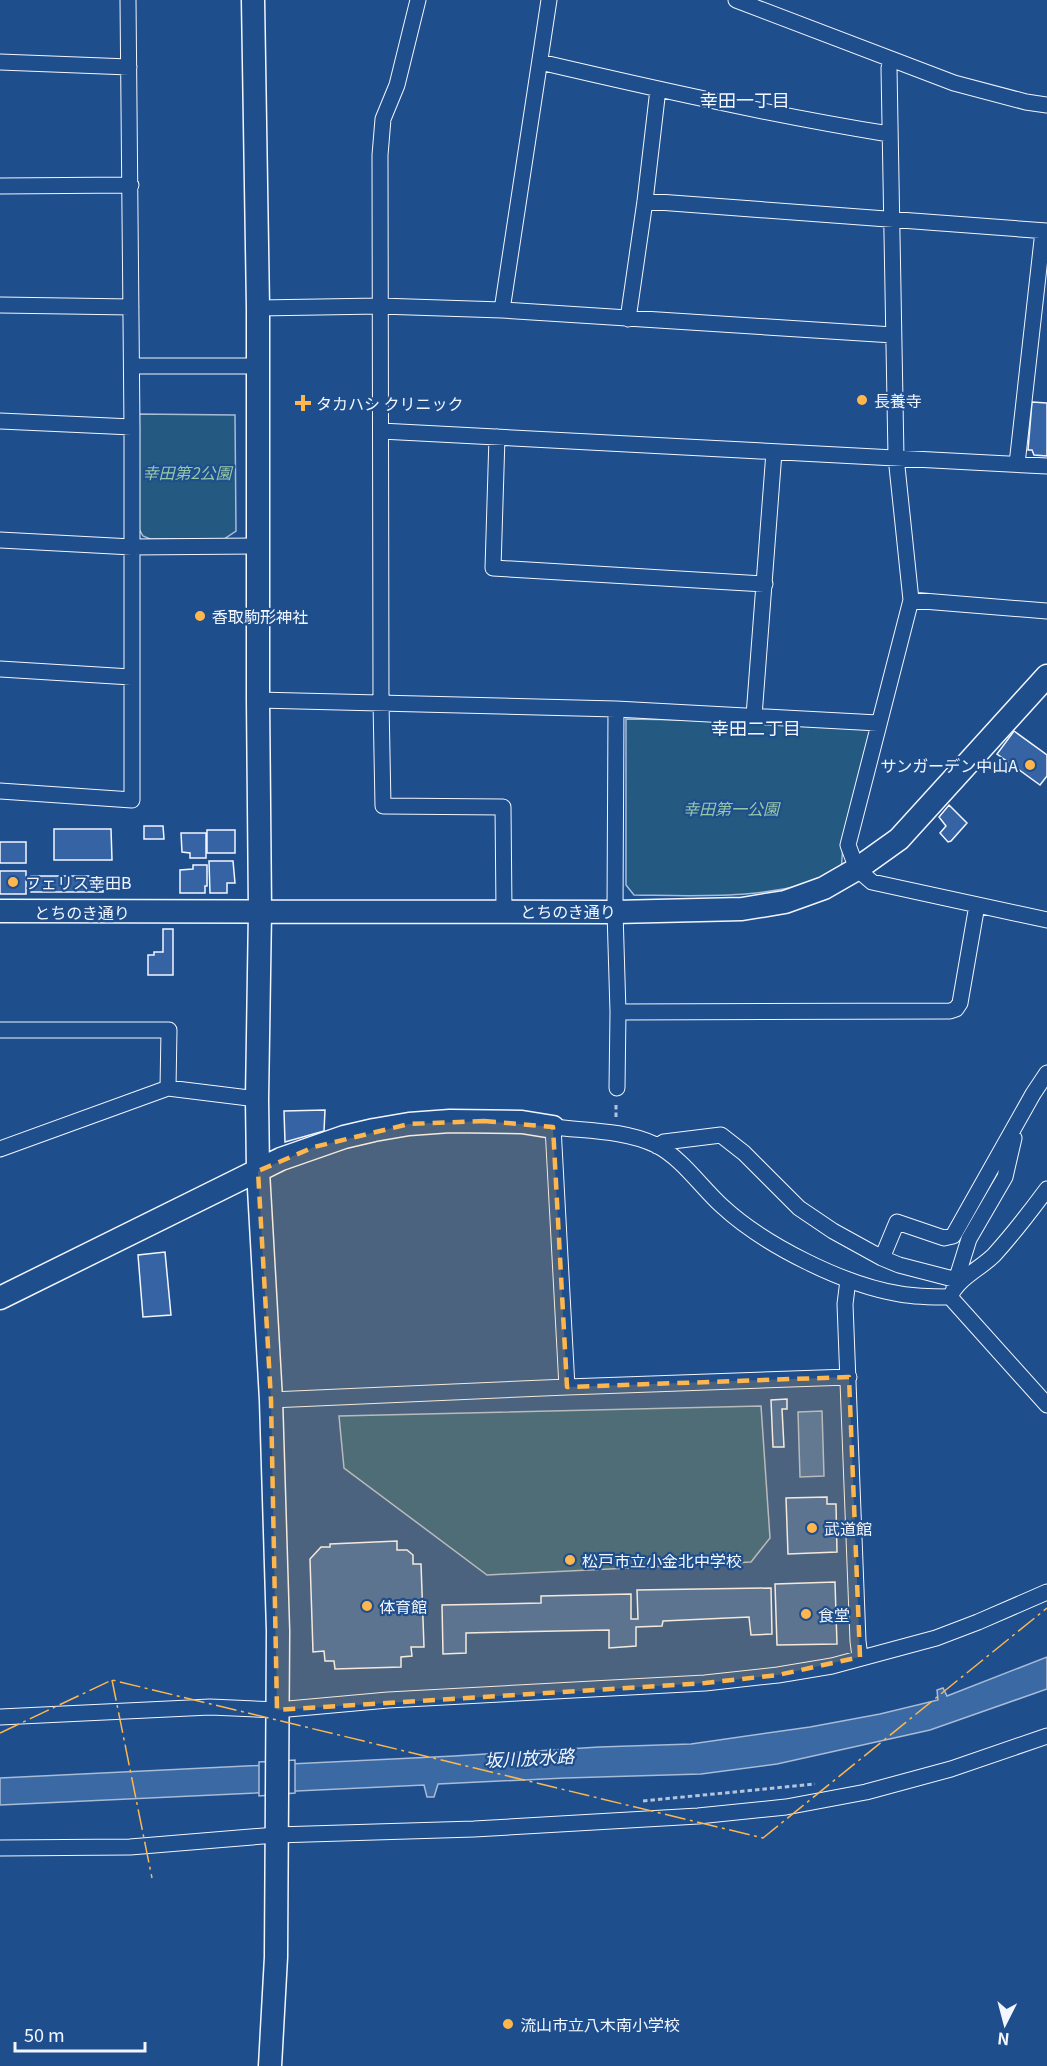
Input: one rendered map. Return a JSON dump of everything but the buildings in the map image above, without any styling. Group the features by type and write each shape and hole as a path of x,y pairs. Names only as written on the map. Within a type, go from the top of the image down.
{"street":[{"path":"0,790 132,801 132,366 128,0"},
{"path":"253,0 258,308 260,912 258,1171 271,1400 277,1583 276,1958 270,2066"},
{"path":"418,0 397,85 383,119 380,154 382,806 503,807 504,911"},
{"path":"502,310 549,0"},
{"path":"744,2 954,83 1026,102 1047,105"},
{"path":"891,60 889,134 896,457 911,600 848,845 856,868 872,882 1047,920"},
{"path":"0,62 129,67"},
{"path":"540,62 658,90 819,123 889,134"},
{"path":"628,319 658,90"},
{"path":"0,186 131,185"},
{"path":"645,201 1045,231 1017,464"},
{"path":"0,305 131,307"},
{"path":"258,308 380,306 502,310 893,335"},
{"path":"1031,350 1047,351"},
{"path":"132,366 258,366"},
{"path":"0,421 132,428"},
{"path":"381,431 1047,465"},
{"path":"497,437 493,568 765,584"},
{"path":"754,716 774,452"},
{"path":"0,540 132,547 258,546"},
{"path":"911,600 1047,611"},
{"path":"0,669 131,677"},
{"name":"とちのき通り","path":"0,911 615,912 742,909 784,902 824,888 899,839 1047,676"},
{"path":"258,700 616,709 878,723"},
{"path":"616,709 617,1088"},
{"path":"618,1012 950,1011 956,1009 960,1003 977,905"},
{"path":"0,1030 169,1030 168,1088"},
{"path":"882,1258 897,1222 944,1238 953,1236 1047,1073"},
{"path":"0,1149 168,1088 257,1100"},
{"path":"954,1288 969,1239 1005,1178 1019,1120"},
{"path":"0,1298 281,1159 374,1130 408,1124 450,1121 513,1122 616,1134 643,1140 657,1146 675,1159 722,1206 774,1243 848,1280 900,1294 927,1297 954,1288 992,1256 1023,1222 1047,1189"},
{"path":"553,1126 567,1387"},
{"path":"657,1146 664,1142 721,1135 744,1153 798,1208 833,1231 882,1258 954,1288 1047,1405"},
{"path":"848,1280 845,1304 860,1657"},
{"path":"271,1400 849,1377"},
{"path":"0,1717 210,1707 277,1715 399,1699 705,1683 777,1675 832,1666 936,1638 1047,1592"},
{"path":"0,1848 130,1847 276,1829 384,1832 698,1816 786,1807 866,1792 1014,1749 1047,1736"}],"path":[{"path":"616,1134 617,1088"},
{"path":"640,1802 822,1783"}],"highlighted area":[{"path":"484,1121 553,1127 567,1387 849,1377 860,1657 778,1675 705,1683 277,1710 271,1400 258,1171 314,1147 409,1124"}],"green space":[{"name":"幸田第2公園","path":"138,414 235,415 236,531 224,539 150,539 143,536 139,529"},
{"name":"幸田第一公園","path":"626,719 754,721 873,727 843,844 841,873 815,882 764,892 713,896 634,895 626,885"},
{"path":"761,1406 770,1538 751,1562 487,1575 344,1468 339,1416"}],"water":[{"path":"822,1411 824,1476 800,1477 798,1412"},
{"name":"坂川放水路","path":"1047,1657 1047,1689 930,1730 777,1764 701,1774 438,1784 434,1797 427,1797 424,1785 0,1805 0,1778 691,1744 810,1727 938,1700 937,1690 943,1688 947,1696"}],"pier":[{"path":"295,1760 295,1793 259,1796 259,1762"}],"power":[{"path":"0,1733 112,1680 763,1838 1047,1608"},
{"path":"112,1680 152,1878"}],"place":[{"name":"長養寺","path":"862,400"},
{"name":"タカハシ クリニック","path":"303,403"},
{"name":"香取駒形神社","path":"200,616"},
{"name":"サンガーデン中山A","path":"1030,765"},
{"name":"フェリス幸田B","path":"13,882"},
{"name":"武道館","path":"812,1528"},
{"name":"松戸市立小金北中学校","path":"570,1560"},
{"name":"体育館","path":"367,1606"},
{"name":"食堂","path":"806,1614"},
{"name":"流山市立八木南小学校","path":"508,2024"}],"district":[{"name":"幸田一丁目","path":"745,99"},
{"name":"幸田二丁目","path":"756,727"}]}
